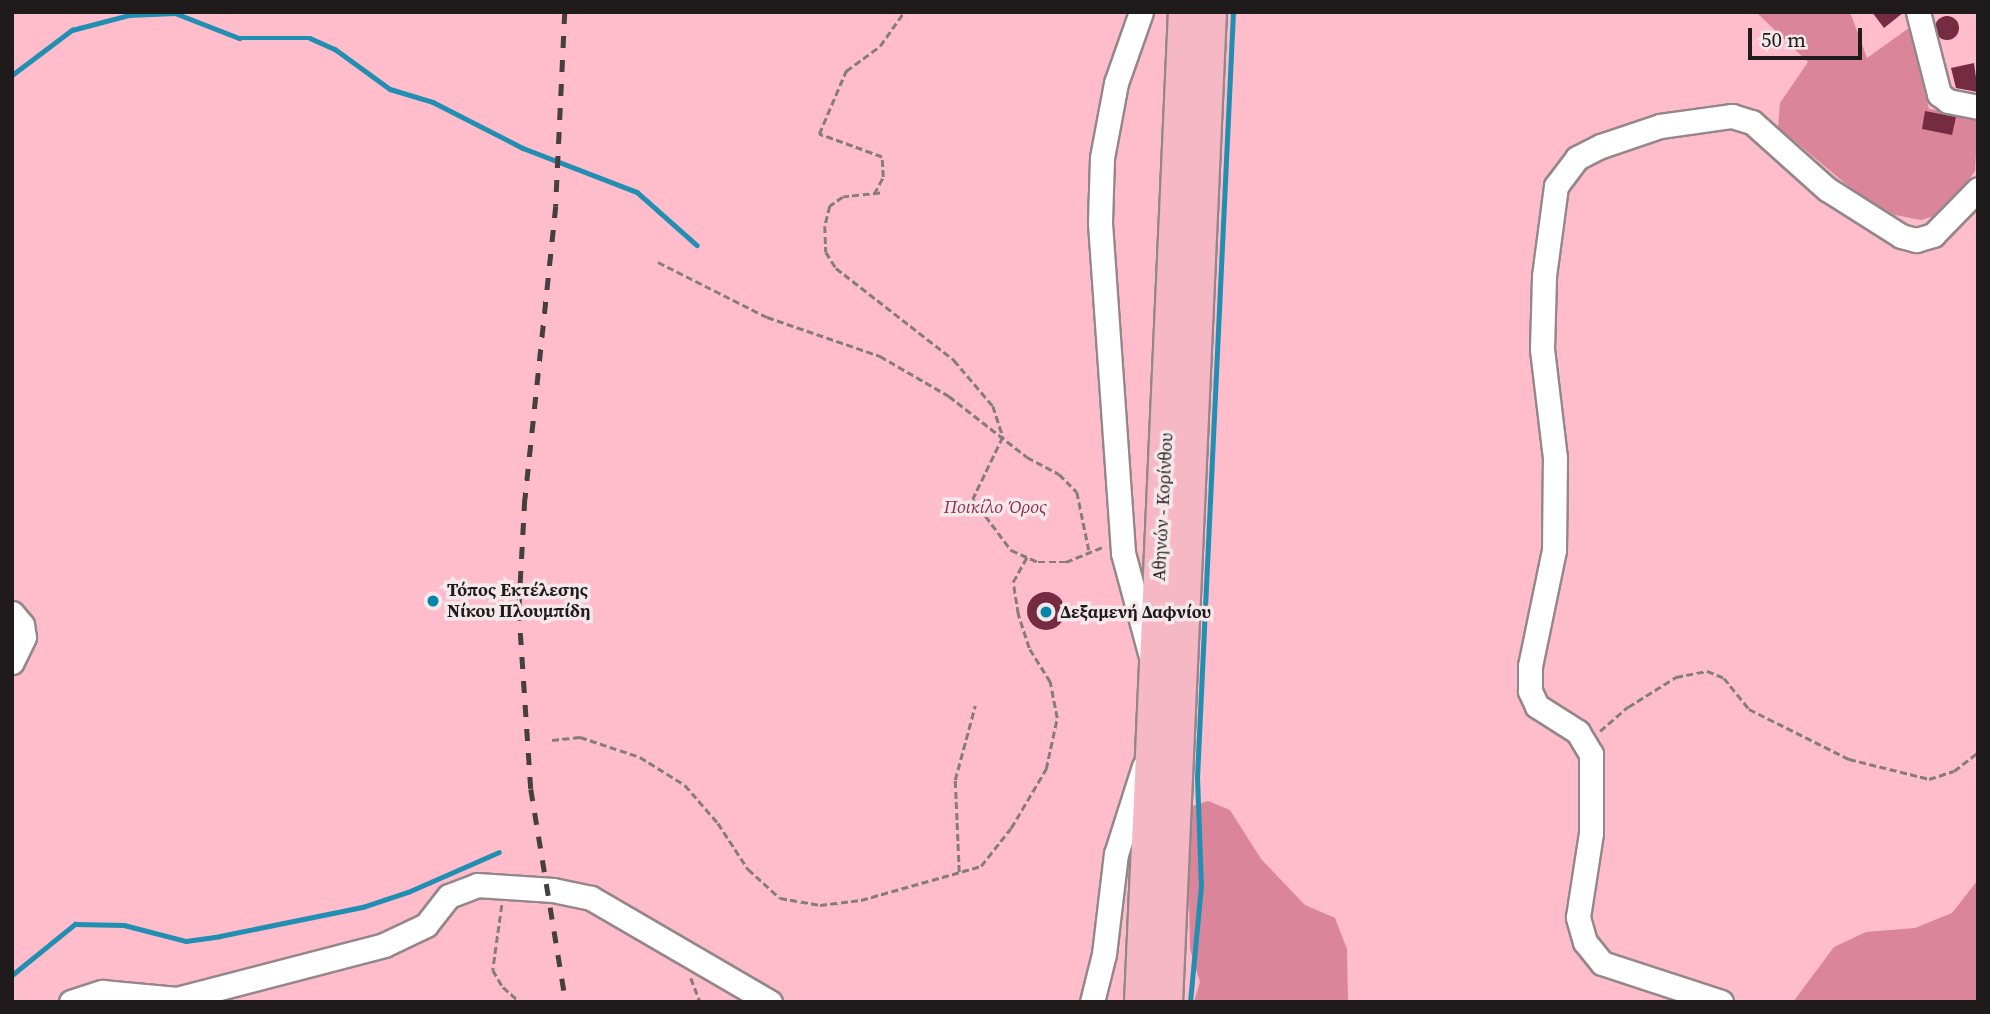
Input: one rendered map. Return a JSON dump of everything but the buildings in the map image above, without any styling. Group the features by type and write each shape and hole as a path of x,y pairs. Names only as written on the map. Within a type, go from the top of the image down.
{"highway":[{"name":"Αθηνών - Κορίνθου","path":"1141,1002 1185,12"},
{"name":"Αθηνών - Κορίνθου","path":"1165,1002 1209,12"}],"street":[{"path":"1140,12 1116,83 1101,191 1123,546 1142,632 1156,668"},
{"path":"1918,12 1939,94 1948,101 1978,107"},
{"path":"1721,1002 1602,963 1585,942 1578,917 1591,833 1592,767 1587,742 1574,728 1537,706 1530,682 1554,550 1555,458 1542,349 1544,276 1553,198 1560,177 1577,158 1627,136 1660,126 1732,116 1756,125 1827,189 1901,236 1916,240 1933,235 1978,189"},
{"path":"12,613 22,625 24,637 12,662"},
{"path":"1092,1002 1104,954 1116,854 1152,744"},
{"path":"71,1002 102,992 177,999 336,958 414,933 426,925 449,897 465,887 504,887 591,898 695,961 770,1002"}],"path":[{"path":"874,194 883,177 881,157 819,134 846,71 880,46 904,12"},
{"path":"880,193 843,197 830,206 825,226 826,252 836,268 954,360 993,406 1003,437 973,499 1011,550 1038,562 1066,562 1089,550 1123,546"},
{"path":"658,262 768,317 880,356 949,396 1003,437 1059,474 1077,492 1089,550"},
{"path":"552,740 580,737 640,757 685,785 718,823 748,869 780,898 820,905 861,900 981,866 1011,828 1046,769 1057,718 1050,682 1028,648 1018,614 1013,582 1027,557"},
{"path":"1587,742 1629,707 1676,677 1707,671 1724,678 1749,709 1849,759 1929,779 1954,771 1978,752"},
{"path":"959,872 955,780 975,706"},
{"path":"504,887 493,970 503,987 520,1002"},
{"path":"695,961 691,979 700,1002"}],"green space":[{"name":"Ποικίλο Όρος","path":"12,12 1978,12 1978,1002 12,1002"}],"shaded area":[{"path":"1756,12 1850,12 1867,58 1909,28 1929,109 1978,115 1975,171 1944,213 1921,220 1895,215 1859,195 1778,127 1780,103 1808,62"},
{"path":"1208,801 1230,810 1261,859 1305,905 1335,918 1347,949 1348,1002 1194,1002 1200,982 1190,949 1188,840 1193,806"},
{"path":"1978,880 1978,1002 1793,1002 1834,947 1866,932 1915,928 1952,913"}],"waterway":[{"path":"1190,1002 1201,886 1197,778 1233,12"},
{"path":"12,75 72,30 129,15 175,13 239,38 310,38 335,49 390,89 433,102 523,148 637,192 697,245"},
{"path":"12,975 75,924 124,925 186,941 220,936 363,907 408,892 499,852"}],"railway":[{"path":"565,12 556,206 525,499 519,609 531,789 566,1002"}],"place":[{"name":"Τόπος Εκτέλεσης Νίκου Πλουμπίδη","path":"433,601"},
{"name":"Δεξαμενή Δαφνίου","path":"1046,612"}]}
